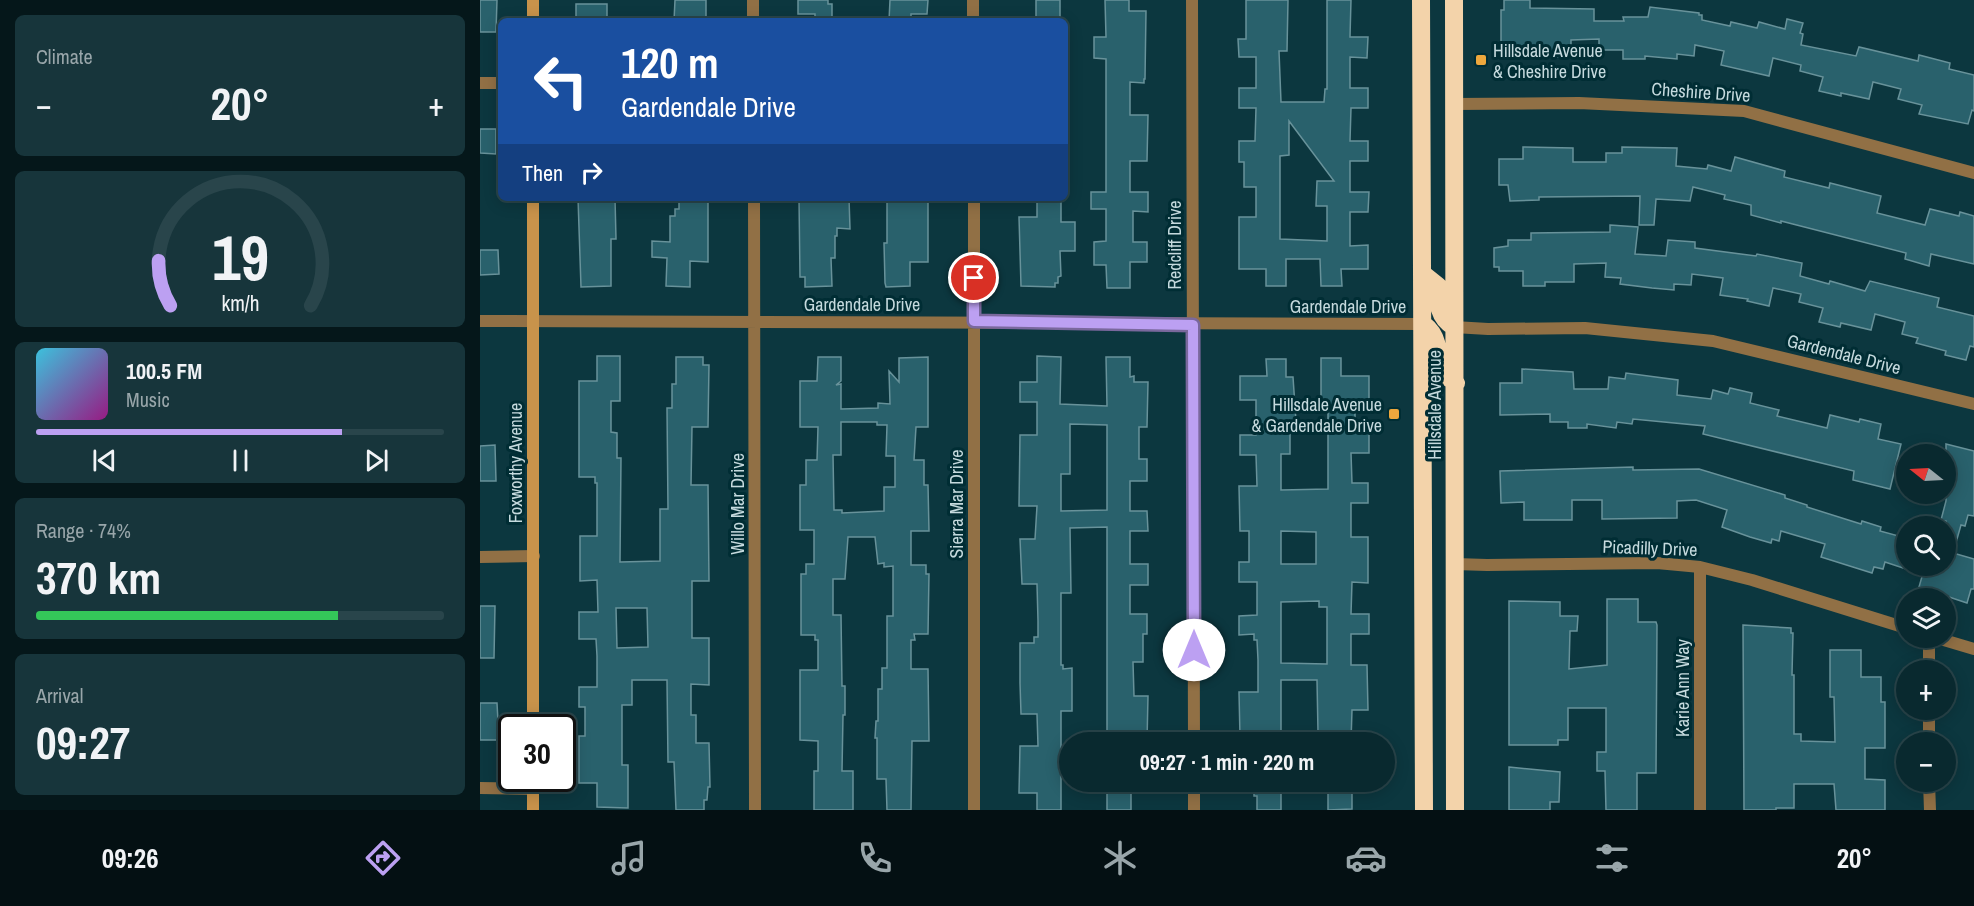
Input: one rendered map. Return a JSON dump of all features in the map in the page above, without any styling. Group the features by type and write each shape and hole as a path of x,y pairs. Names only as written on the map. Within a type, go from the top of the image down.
{"highway":[{"name":"Hillsdale Avenue","path":"1421,0 1424,810"},
{"name":"Hillsdale Avenue","path":"1454,0 1455,810"},
{"path":"1423,274 1438,286 1438,309 1446,323 1454,327"},
{"path":"1423,324 1431,330 1437,342 1438,370 1456,383"}],"street":[{"path":"533,0 533,18"},
{"path":"753,0 753,18"},
{"path":"973,0 973,18"},
{"name":"Redcliff Drive","path":"1192,0 1194,732"},
{"path":"480,83 498,83"},
{"name":"Cheshire Drive","path":"1454,104 1579,103 1744,111 1974,172"},
{"name":"Foxworthy Avenue","path":"533,201 533,714"},
{"name":"Willo Mar Drive","path":"754,201 755,810"},
{"name":"Sierra Mar Drive","path":"974,201 974,810"},
{"name":"Gardendale Drive","path":"480,321 1423,324"},
{"name":"Gardendale Drive","path":"1454,327 1585,328 1713,341 1974,404"},
{"path":"480,557 534,556"},
{"name":"Picadilly Drive","path":"1455,564 1657,563 1700,567 1752,580 1896,625"},
{"name":"Karie Ann Way","path":"1700,567 1700,810"},
{"path":"1956,644 1974,649"},
{"path":"480,788 498,787"},
{"path":"533,792 533,810"},
{"path":"1194,792 1194,810"},
{"path":"1929,792 1929,810"}],"building":[{"path":"480,0 497,0 496,32 480,32"},
{"path":"675,0 706,0 706,18 674,18"},
{"path":"798,0 828,0 828,4 832,4 832,18 815,18 815,14 798,14"},
{"path":"890,0 928,0 927,14 911,14 911,18 889,18"},
{"path":"1036,0 1060,0 1060,18 1036,18"},
{"path":"1105,0 1129,0 1129,11 1146,11 1145,79 1144,83 1130,82 1130,115 1148,115 1147,161 1130,161 1130,192 1148,192 1148,212 1133,211 1133,242 1147,242 1147,262 1130,262 1130,288 1107,288 1106,265 1094,265 1094,242 1106,241 1106,209 1091,209 1091,192 1106,192 1106,59 1094,58 1094,37 1106,37"},
{"path":"1246,0 1288,0 1287,51 1279,51 1281,102 1324,102 1325,89 1327,89 1327,0 1351,0 1350,37 1368,37 1367,58 1350,57 1350,88 1368,88 1368,108 1351,108 1350,141 1368,141 1368,161 1350,161 1350,192 1369,192 1368,212 1350,212 1350,246 1368,245 1368,269 1341,269 1342,286 1321,286 1320,259 1286,259 1286,286 1266,286 1266,269 1239,269 1239,217 1256,217 1256,187 1244,187 1244,162 1239,162 1239,141 1255,141 1256,108 1239,108 1239,88 1256,88 1256,57 1239,57 1238,39 1246,39","holes":["1289,121 1334,181 1317,181 1316,206 1327,206 1327,241 1280,239 1280,156 1289,155"]},
{"path":"1504,0 1530,0 1530,8 1594,9 1594,21 1624,21 1623,17 1648,17 1650,7 1699,13 1702,15 1702,20 1730,26 1731,22 1757,28 1759,22 1785,29 1787,19 1803,23 1800,33 1803,34 1801,45 1856,56 1859,47 1918,61 1919,55 1950,63 1949,69 1974,75 1974,111 1972,110 1968,124 1919,114 1922,105 1898,99 1901,89 1873,82 1869,99 1819,91 1823,77 1800,71 1801,65 1773,58 1769,76 1721,65 1724,51 1695,45 1694,56 1677,54 1677,59 1645,56 1645,59 1623,59 1623,50 1599,50 1599,39 1571,40 1571,57 1517,58 1517,54 1501,54 1501,10 1504,10"},
{"path":"576,4 607,4 607,18 576,18"},
{"path":"480,129 496,129 496,154 480,153"},
{"path":"1523,147 1573,148 1573,162 1606,162 1606,153 1622,153 1622,147 1677,148 1676,166 1707,169 1708,165 1731,171 1735,157 1785,171 1784,177 1829,188 1830,183 1881,196 1877,213 1925,225 1930,209 1959,216 1960,212 1974,216 1974,264 1931,254 1929,266 1905,259 1906,253 1751,215 1751,205 1724,199 1725,195 1693,187 1690,201 1656,199 1654,225 1639,225 1640,196 1539,197 1539,200 1510,201 1508,185 1499,185 1499,159 1523,159"},
{"path":"578,201 615,201 616,239 611,239 611,286 581,287"},
{"path":"679,201 708,201 708,262 690,261 690,287 666,286 667,258 652,257 652,241 670,242 670,216 675,216 675,209 679,209"},
{"path":"799,201 849,201 850,229 837,228 837,236 835,236 835,258 831,258 832,286 805,287 805,277 800,277"},
{"path":"887,201 928,201 928,262 910,262 910,286 886,287 884,243 887,243"},
{"path":"1037,201 1061,201 1061,222 1075,222 1075,251 1060,251 1061,276 1058,277 1055,287 1021,286 1019,217 1037,217"},
{"path":"1610,225 1638,227 1635,254 1666,256 1668,240 1695,242 1695,248 1756,256 1757,254 1802,263 1800,276 1829,284 1830,281 1865,291 1870,281 1939,298 1937,307 1974,316 1974,347 1970,346 1966,360 1945,355 1946,351 1916,343 1918,338 1902,334 1905,322 1875,314 1871,330 1841,323 1840,327 1819,322 1823,308 1799,302 1801,294 1773,288 1769,306 1747,301 1748,299 1720,295 1723,278 1692,274 1691,285 1674,284 1674,290 1652,288 1620,284 1621,278 1605,277 1606,263 1574,264 1574,282 1545,282 1545,286 1523,286 1523,271 1499,271 1499,267 1494,267 1494,248 1508,246 1508,240 1531,240 1531,233 1610,232"},
{"path":"480,250 498,250 499,274 480,275"},
{"path":"597,356 620,356 620,401 611,401 611,432 617,433 617,458 621,458 620,562 660,561 660,509 668,509 667,408 672,408 672,384 676,384 676,357 703,357 703,365 709,365 708,427 692,427 691,485 708,485 709,581 692,581 692,638 709,638 709,685 691,684 691,715 696,715 696,743 709,743 710,787 708,787 707,800 704,800 704,810 676,810 674,762 668,762 667,680 632,680 632,705 622,705 622,765 628,765 628,808 597,807 597,783 579,783 579,736 585,736 585,707 579,707 579,687 597,687 597,656 596,639 579,639 579,612 598,612 597,580 580,581 580,536 597,536 597,483 595,483 595,477 579,477 579,381 597,381","holes":["616,608 647,608 648,647 617,648"]},
{"path":"1037,356 1061,357 1060,404 1107,406 1106,357 1130,357 1130,377 1134,376 1134,382 1148,382 1147,427 1139,427 1139,459 1147,459 1147,481 1130,481 1130,511 1147,511 1148,531 1130,531 1130,564 1148,564 1148,585 1130,585 1130,614 1147,614 1147,634 1143,634 1143,662 1133,662 1134,696 1148,696 1147,732 1107,732 1107,527 1070,528 1071,593 1061,593 1061,665 1063,669 1072,668 1072,711 1061,711 1059,792 1061,792 1061,810 1037,810 1037,793 1019,793 1020,746 1038,746 1037,714 1021,714 1020,683 1020,643 1034,643 1034,637 1038,637 1038,621 1037,584 1022,584 1020,539 1035,539 1037,506 1019,506 1020,435 1037,435 1037,402 1020,402 1020,382 1037,382","holes":["1070,424 1107,425 1107,510 1061,511 1061,474 1070,474"]},
{"path":"818,357 841,357 841,381 836,385 841,384 841,409 878,408 878,403 890,404 889,371 899,382 899,358 928,357 928,427 916,427 914,460 924,460 924,485 928,485 929,531 911,531 911,565 926,565 926,574 929,574 928,634 914,634 915,640 911,640 911,669 928,669 929,741 912,741 911,810 887,810 886,779 877,779 877,738 875,738 876,721 878,721 878,689 882,689 882,668 887,668 887,616 893,616 893,566 884,567 884,563 878,564 875,537 848,537 845,579 833,579 833,615 841,615 842,686 845,686 842,771 853,771 853,810 814,810 814,771 818,771 818,741 800,740 800,670 818,670 818,640 815,640 815,635 801,635 801,574 806,574 806,564 814,564 814,530 800,530 800,485 806,485 806,460 817,460 818,427 800,427 800,381 817,381","holes":["841,422 877,422 877,425 887,425 886,456 895,456 895,487 884,487 884,511 842,513 842,510 834,510 833,455 841,455"]},
{"path":"1321,358 1341,358 1341,376 1369,376 1369,400 1355,400 1355,433 1369,433 1369,453 1351,453 1352,483 1368,483 1368,503 1351,503 1351,537 1368,537 1368,583 1352,582 1351,614 1369,614 1369,634 1351,634 1351,665 1367,665 1368,710 1352,710 1351,732 1318,732 1317,680 1281,680 1281,732 1240,732 1239,692 1258,692 1257,640 1254,640 1254,634 1239,635 1239,616 1257,615 1257,582 1239,582 1239,562 1249,562 1249,531 1240,531 1239,486 1257,486 1256,455 1240,455 1240,435 1256,435 1256,400 1240,400 1240,376 1267,376 1266,359 1286,359 1286,377 1293,377 1296,421 1290,421 1290,454 1281,454 1281,490 1328,489 1328,400 1321,400","holes":["1281,531 1316,532 1316,564 1281,564","1319,601 1319,607 1327,607 1327,664 1281,663 1281,602"]},
{"path":"1522,369 1573,372 1574,389 1608,389 1609,377 1625,379 1626,373 1678,380 1677,395 1711,399 1713,390 1728,394 1730,388 1752,393 1750,403 1779,410 1777,416 1827,428 1830,415 1859,422 1860,419 1881,424 1878,439 1901,444 1896,444 1896,464 1890,489 1853,480 1854,471 1703,434 1705,426 1633,419 1632,424 1617,422 1616,428 1587,424 1587,428 1568,428 1568,422 1550,422 1550,414 1500,415 1500,383 1522,383"},
{"path":"495,445 496,481 480,481 480,446"},
{"path":"1956,446 1974,451 1974,516 1968,515 1965,526 1961,525 1956,542 1956,516 1942,516 1945,504 1956,504"},
{"path":"1633,467 1633,470 1699,469 1785,495 1785,498 1807,505 1807,507 1861,524 1862,521 1881,527 1880,531 1896,535 1896,566 1885,562 1883,569 1874,567 1872,573 1821,557 1825,544 1781,531 1779,541 1772,539 1771,543 1750,537 1722,527 1727,510 1696,500 1677,501 1677,518 1602,519 1602,500 1572,500 1572,520 1524,520 1524,502 1501,503 1500,471"},
{"path":"1956,554 1974,559 1974,589 1971,589 1967,603 1956,599 1956,588 1919,587 1922,576 1956,576"},
{"path":"1607,599 1638,599 1638,622 1656,622 1657,625 1656,773 1637,773 1637,810 1606,810 1605,771 1597,771 1597,752 1606,752 1606,708 1568,708 1568,740 1558,740 1558,745 1509,745 1509,601 1560,602 1560,616 1578,616 1577,631 1570,631 1569,669 1607,665"},
{"path":"480,606 495,606 494,658 480,658"},
{"path":"1743,625 1791,628 1791,633 1793,633 1794,734 1801,734 1801,741 1835,742 1834,697 1830,697 1830,650 1861,650 1861,677 1881,677 1881,702 1885,702 1885,748 1865,748 1865,779 1885,780 1885,810 1836,810 1834,784 1794,784 1794,808 1744,810"},
{"path":"480,703 497,703 498,740 480,740"},
{"path":"1509,767 1560,772 1559,802 1550,802 1550,810 1509,810"},
{"path":"1107,792 1131,792 1131,810 1107,810"},
{"path":"1254,792 1281,792 1281,810 1257,810 1257,796 1254,796"},
{"path":"1328,792 1352,792 1352,809 1328,810"}],"place":[{"name":"Hillsdale Avenue & Cheshire Drive","path":"1481,60"},
{"name":"Hillsdale Avenue & Gardendale Drive","path":"1394,414"}],"route":[{"path":"974,278 974,321 1193,325 1194,650"}]}
